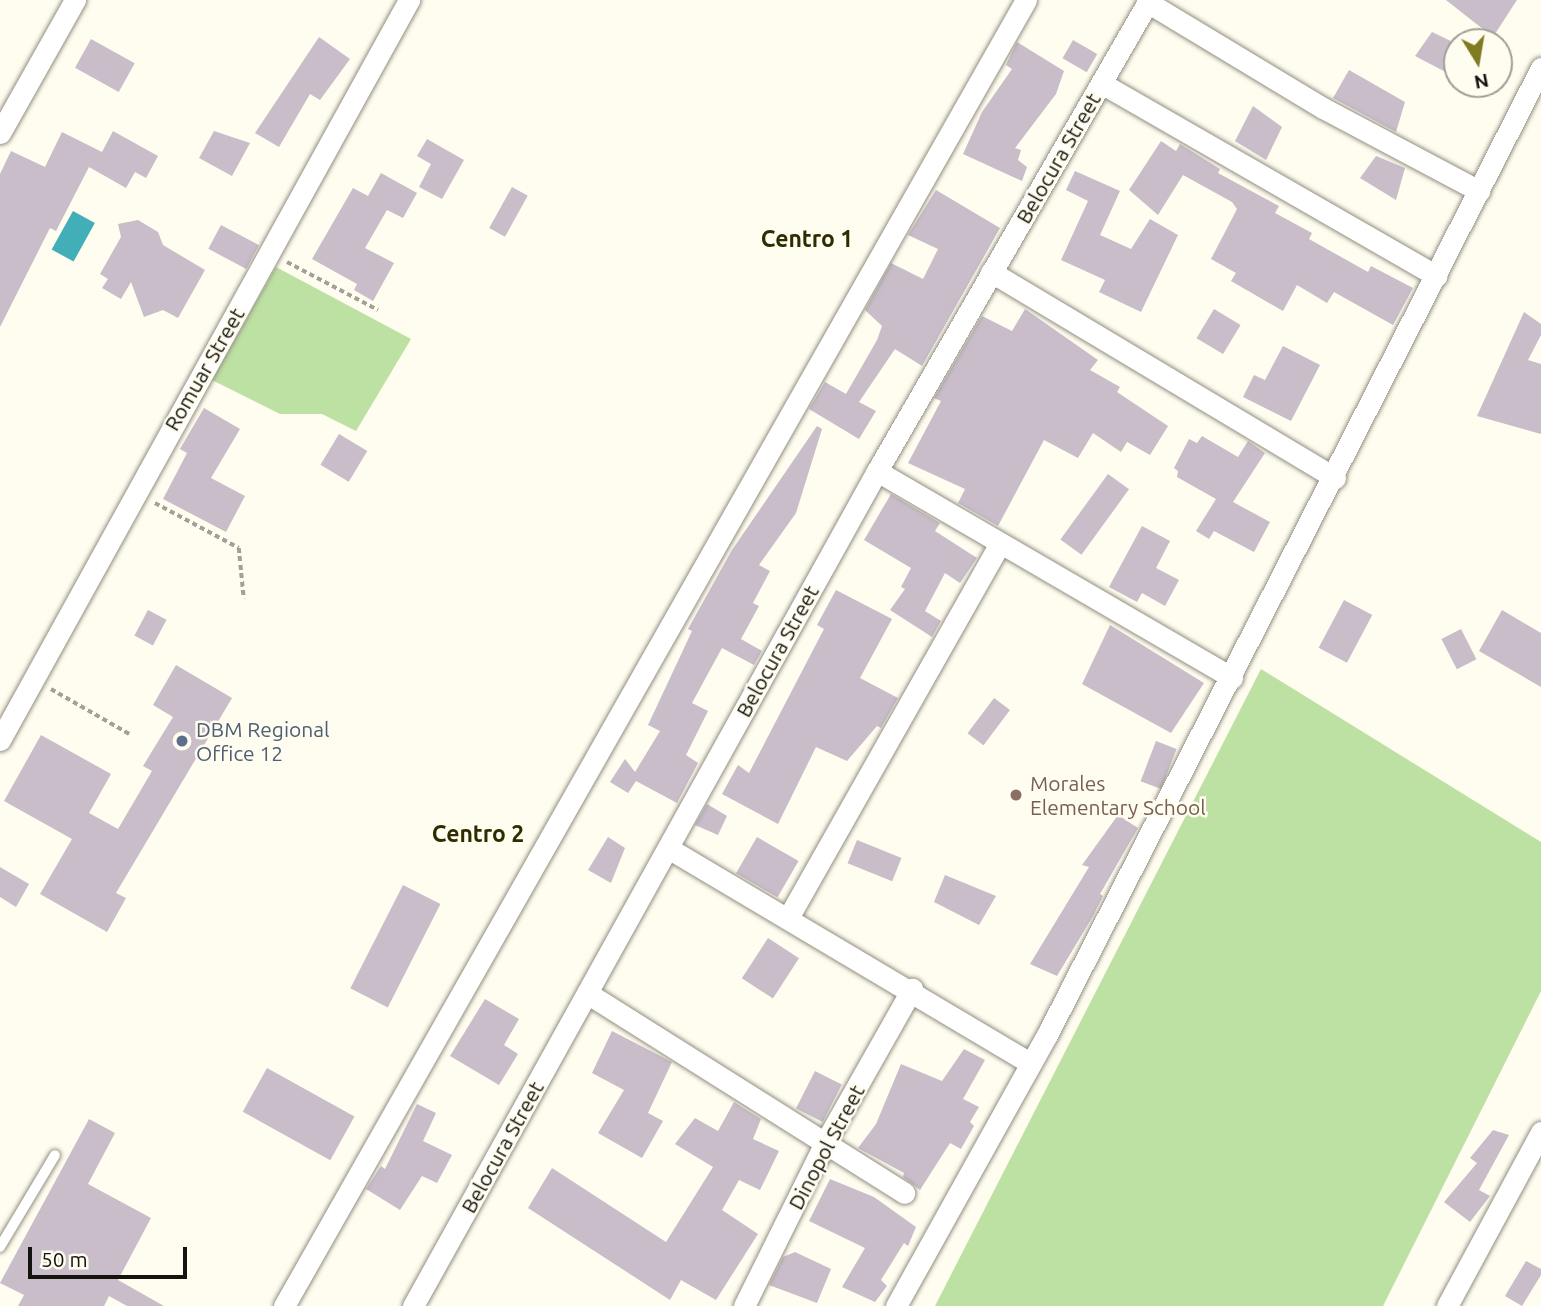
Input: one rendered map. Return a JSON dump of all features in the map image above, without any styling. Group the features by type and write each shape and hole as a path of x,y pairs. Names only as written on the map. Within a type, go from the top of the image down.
{"street":[{"path":"0,133 75,0"},
{"name":"Romuar Street","path":"0,740 409,0"},
{"path":"284,1306 1026,0"},
{"path":"1148,1 1323,108 1479,191"},
{"name":"Belocura Street","path":"413,1306 877,471 1148,1"},
{"path":"897,1306 1030,1063 1232,678 1541,68"},
{"path":"1101,83 1436,276"},
{"path":"991,272 1335,478"},
{"path":"877,471 1232,678"},
{"path":"788,918 1000,544"},
{"path":"668,848 912,989 1030,1063"},
{"name":"Dinopol Street","path":"744,1306 826,1141 912,989"},
{"path":"587,993 826,1141 904,1193"},
{"path":"1447,1306 1541,1132"}],"lane":[{"path":"0,1247 55,1155"}],"path":[{"path":"270,253 378,310"},
{"path":"135,492 239,548 244,599"},
{"path":"34,679 131,735"}],"green space":[{"path":"276,267 411,339 356,431 322,414 280,414 212,380"},
{"path":"1261,669 1541,842 1541,991 1383,1306 935,1306"}],"water":[{"path":"73,211 95,223 74,262 52,249"}],"building":[{"path":"1446,0 1517,0 1499,28 1482,28"},
{"path":"1432,32 1443,37 1443,71 1415,56"},
{"path":"319,37 350,59 320,100 310,94 279,147 255,133"},
{"path":"91,39 135,63 119,92 75,68"},
{"path":"1073,40 1097,54 1087,72 1062,58"},
{"path":"1017,42 1064,71 1056,94 1015,148 1021,150 1018,160 1027,167 1022,181 963,154 982,112 1012,69 1006,65"},
{"path":"1349,70 1405,102 1396,132 1333,98"},
{"path":"1253,106 1282,127 1266,160 1235,141"},
{"path":"113,131 158,156 146,178 135,172 126,188 89,167 56,231 50,228 0,327 0,174 11,151 45,167 62,132 102,152"},
{"path":"214,131 250,143 232,176 199,158"},
{"path":"427,139 464,160 442,199 419,187 431,164 417,156"},
{"path":"1161,141 1176,151 1180,144 1220,169 1218,173 1279,206 1275,213 1312,233 1309,239 1368,272 1371,266 1413,288 1393,325 1334,292 1327,303 1297,285 1283,311 1231,281 1236,273 1211,259 1237,209 1232,202 1183,175 1158,215 1129,190"},
{"path":"1376,156 1405,168 1396,200 1360,178"},
{"path":"1075,171 1120,191 1100,235 1131,249 1150,219 1178,235 1141,312 1099,292 1105,280 1061,260 1088,201 1066,190"},
{"path":"381,173 417,193 403,218 387,210 365,248 394,263 373,301 354,290 357,284 312,259 353,188 368,196"},
{"path":"512,187 528,196 505,237 489,228"},
{"path":"936,190 1000,228 922,366 895,349 859,402 876,411 859,439 809,409 825,382 846,394 877,340 882,326 865,310 891,263 923,279 938,249 908,235"},
{"path":"138,220 158,232 163,245 205,270 178,318 163,310 144,317 131,282 121,299 102,288 108,279 100,274 121,237 118,224"},
{"path":"221,225 259,245 246,269 208,249"},
{"path":"1025,309 1098,360 1090,370 1120,387 1117,392 1168,426 1150,455 1127,442 1121,452 1093,433 1078,458 1044,440 998,526 958,503 965,489 908,463 941,401 934,398 982,316 1012,331"},
{"path":"1214,309 1241,325 1223,354 1196,338"},
{"path":"1524,312 1541,324 1541,335 1528,360 1541,364 1541,434 1477,416"},
{"path":"1283,346 1320,365 1291,421 1243,397 1254,375 1265,380"},
{"path":"204,408 240,429 211,478 245,496 226,532 163,499 187,453 180,449"},
{"path":"817,426 822,429 796,513 759,565 770,571 753,603 759,606 741,639 762,651 754,665 722,648 692,703 708,711 686,755 698,763 677,803 636,781 628,793 610,782 625,759 635,772 660,731 648,725 692,631 688,629 732,550"},
{"path":"339,434 367,451 349,482 320,465"},
{"path":"1202,436 1238,457 1248,441 1265,453 1233,502 1270,522 1254,552 1214,531 1209,539 1196,531 1216,499 1177,477 1178,471 1174,468 1189,439 1197,443"},
{"path":"1108,474 1129,489 1081,555 1060,540"},
{"path":"891,494 940,523 935,531 977,558 960,583 945,573 925,611 941,621 932,637 890,610 905,589 901,587 911,568 864,540"},
{"path":"1142,526 1170,541 1156,568 1179,580 1165,606 1142,593 1137,602 1109,587"},
{"path":"836,590 892,619 860,678 898,698 881,728 877,726 847,761 816,747 778,824 722,794 738,765 749,773 824,629 817,625"},
{"path":"1344,600 1372,615 1347,663 1319,648"},
{"path":"148,610 167,620 153,645 134,636"},
{"path":"1502,610 1541,633 1541,687 1479,651"},
{"path":"1110,625 1204,683 1171,733 1082,684"},
{"path":"1461,629 1476,659 1457,669 1441,639"},
{"path":"176,665 232,698 116,893 126,898 107,932 40,894 72,839 4,801 41,735 111,774 89,813 118,829 152,771 143,766 173,717 153,705"},
{"path":"994,698 1010,710 983,745 968,733"},
{"path":"1156,741 1177,749 1161,789 1141,781"},
{"path":"707,804 727,816 718,835 695,825"},
{"path":"1118,815 1138,828 1100,894 1103,896 1093,916 1057,976 1030,964 1089,867 1082,865"},
{"path":"608,837 625,848 611,883 588,870"},
{"path":"757,837 799,861 778,897 736,873"},
{"path":"857,840 902,858 892,881 848,863"},
{"path":"0,867 29,884 16,907 0,897"},
{"path":"945,875 996,896 979,925 934,902"},
{"path":"403,885 440,904 388,1007 350,988"},
{"path":"768,938 799,958 773,998 742,978"},
{"path":"485,999 519,1019 504,1045 518,1054 499,1085 450,1056"},
{"path":"612,1031 672,1062 648,1113 663,1121 642,1158 598,1133 624,1090 592,1073"},
{"path":"964,1049 985,1060 963,1099 979,1107 970,1122 974,1126 961,1149 950,1143 920,1190 903,1177 904,1173 858,1148 876,1124 901,1064 942,1081"},
{"path":"267,1068 354,1116 330,1160 243,1112"},
{"path":"815,1071 842,1085 823,1122 796,1108"},
{"path":"734,1102 761,1119 753,1139 779,1151 760,1190 739,1180 722,1210 758,1234 716,1300 681,1280 670,1300 528,1208 552,1168 666,1242 713,1167 675,1144 695,1118 718,1131"},
{"path":"417,1104 436,1113 423,1141 452,1155 437,1183 422,1176 400,1210 366,1189 381,1166 385,1169"},
{"path":"89,1119 115,1133 88,1184 151,1218 118,1280 164,1306 127,1306 109,1296 104,1306 18,1306 24,1295 0,1283"},
{"path":"1493,1130 1509,1135 1479,1190 1490,1196 1470,1222 1444,1202 1477,1163 1470,1158"},
{"path":"830,1179 874,1197 916,1227 908,1246 904,1243 881,1280 887,1286 875,1302 842,1287 865,1248 809,1221"},
{"path":"795,1252 831,1269 817,1303 769,1285 783,1257"},
{"path":"1526,1261 1541,1269 1541,1275 1522,1306 1505,1296"}],"place":[{"name":"DBM Regional Office 12","path":"182,741"},
{"name":"Morales Elementary School","path":"1016,795"}],"district":[{"name":"Centro 1","path":"807,239"},
{"name":"Centro 2","path":"478,834"}]}
